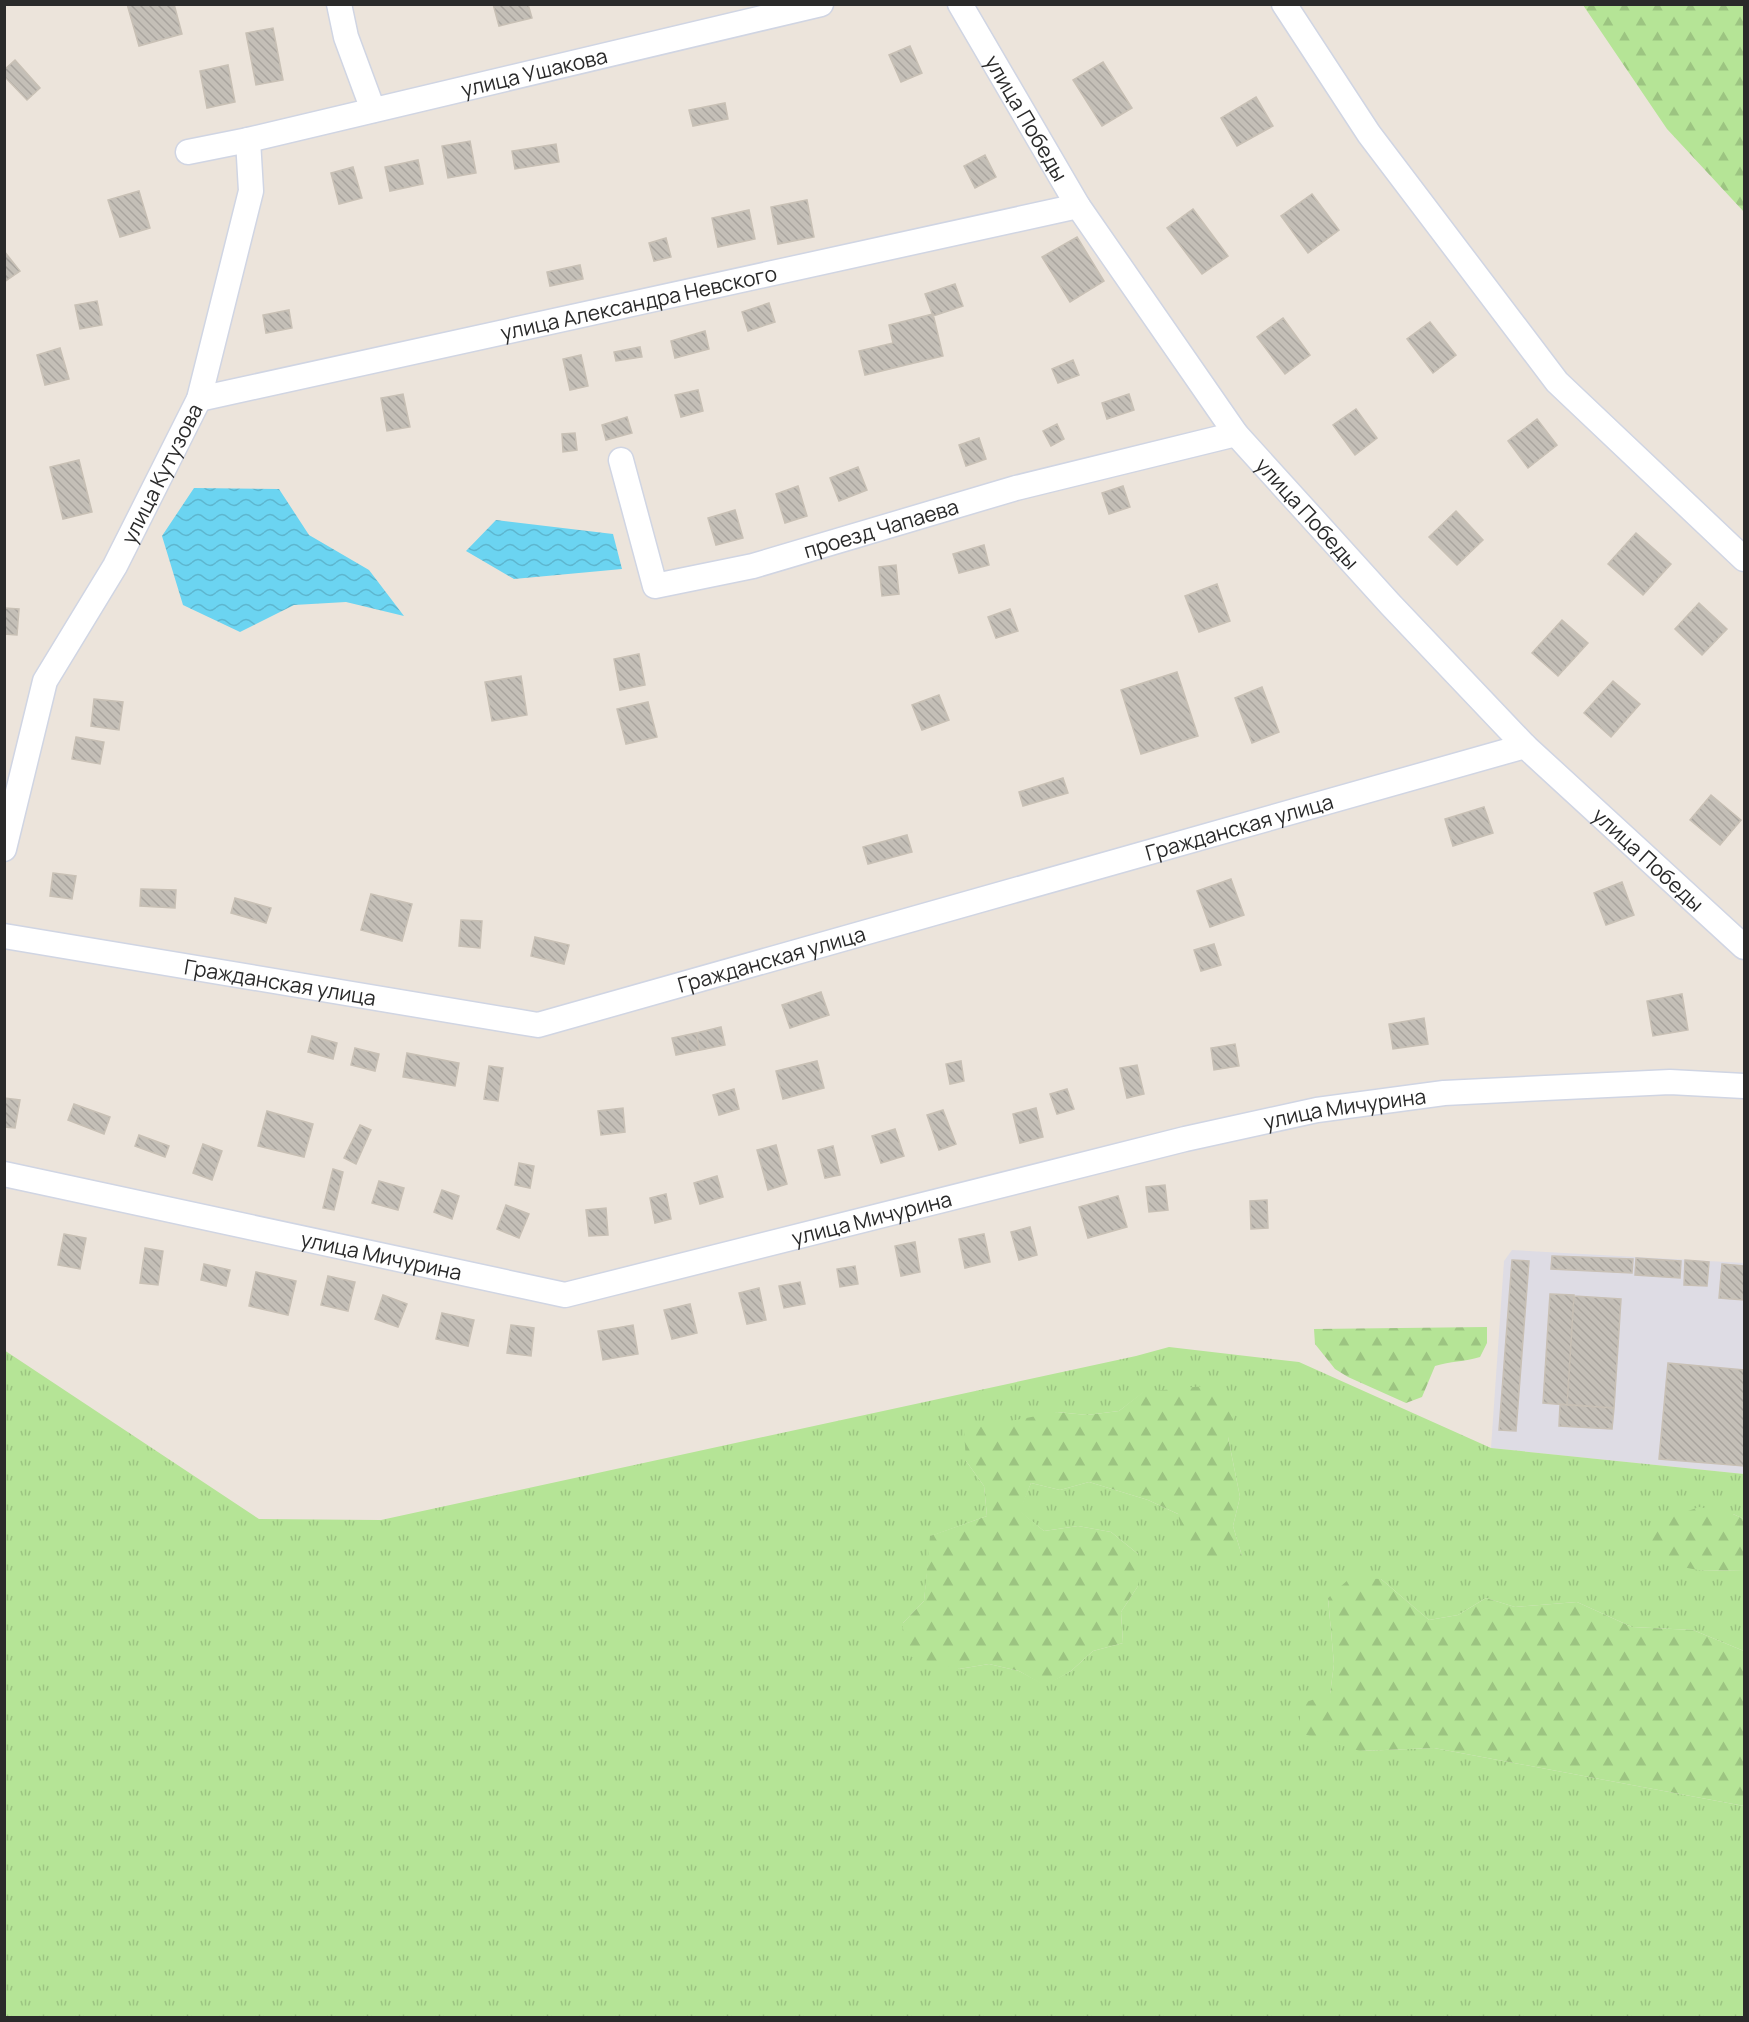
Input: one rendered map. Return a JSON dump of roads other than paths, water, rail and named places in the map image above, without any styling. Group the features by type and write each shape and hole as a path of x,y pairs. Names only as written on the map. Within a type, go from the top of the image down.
{"street":[{"path":"339,4 346,37 373,110"},
{"name":"улица Ушакова","path":"248,140 821,4"},
{"name":"улица Победы","path":"960,4 1078,206 1236,434 1382,595 1525,747 1744,947"},
{"path":"1284,4 1369,134 1557,382 1744,559"},
{"path":"188,152 248,140"},
{"name":"улица Кутузова","path":"4,849 45,681 115,566 199,399 251,191 248,140"},
{"name":"улица Александра Невского","path":"199,399 1078,206"},
{"name":"проезд Чапаева","path":"621,460 655,586 753,566 1016,488 1236,434"},
{"name":"Гражданская улица","path":"4,936 538,1025 1525,747"},
{"name":"улица Мичурина","path":"4,1174 565,1295 1185,1139 1317,1110 1444,1093 1670,1082 1744,1086"}],"water":[{"path":"194,488 279,489 309,535 369,570 404,616 346,602 294,605 240,632 183,605 162,536"},
{"path":"496,520 613,534 622,569 514,579 466,551"}]}
